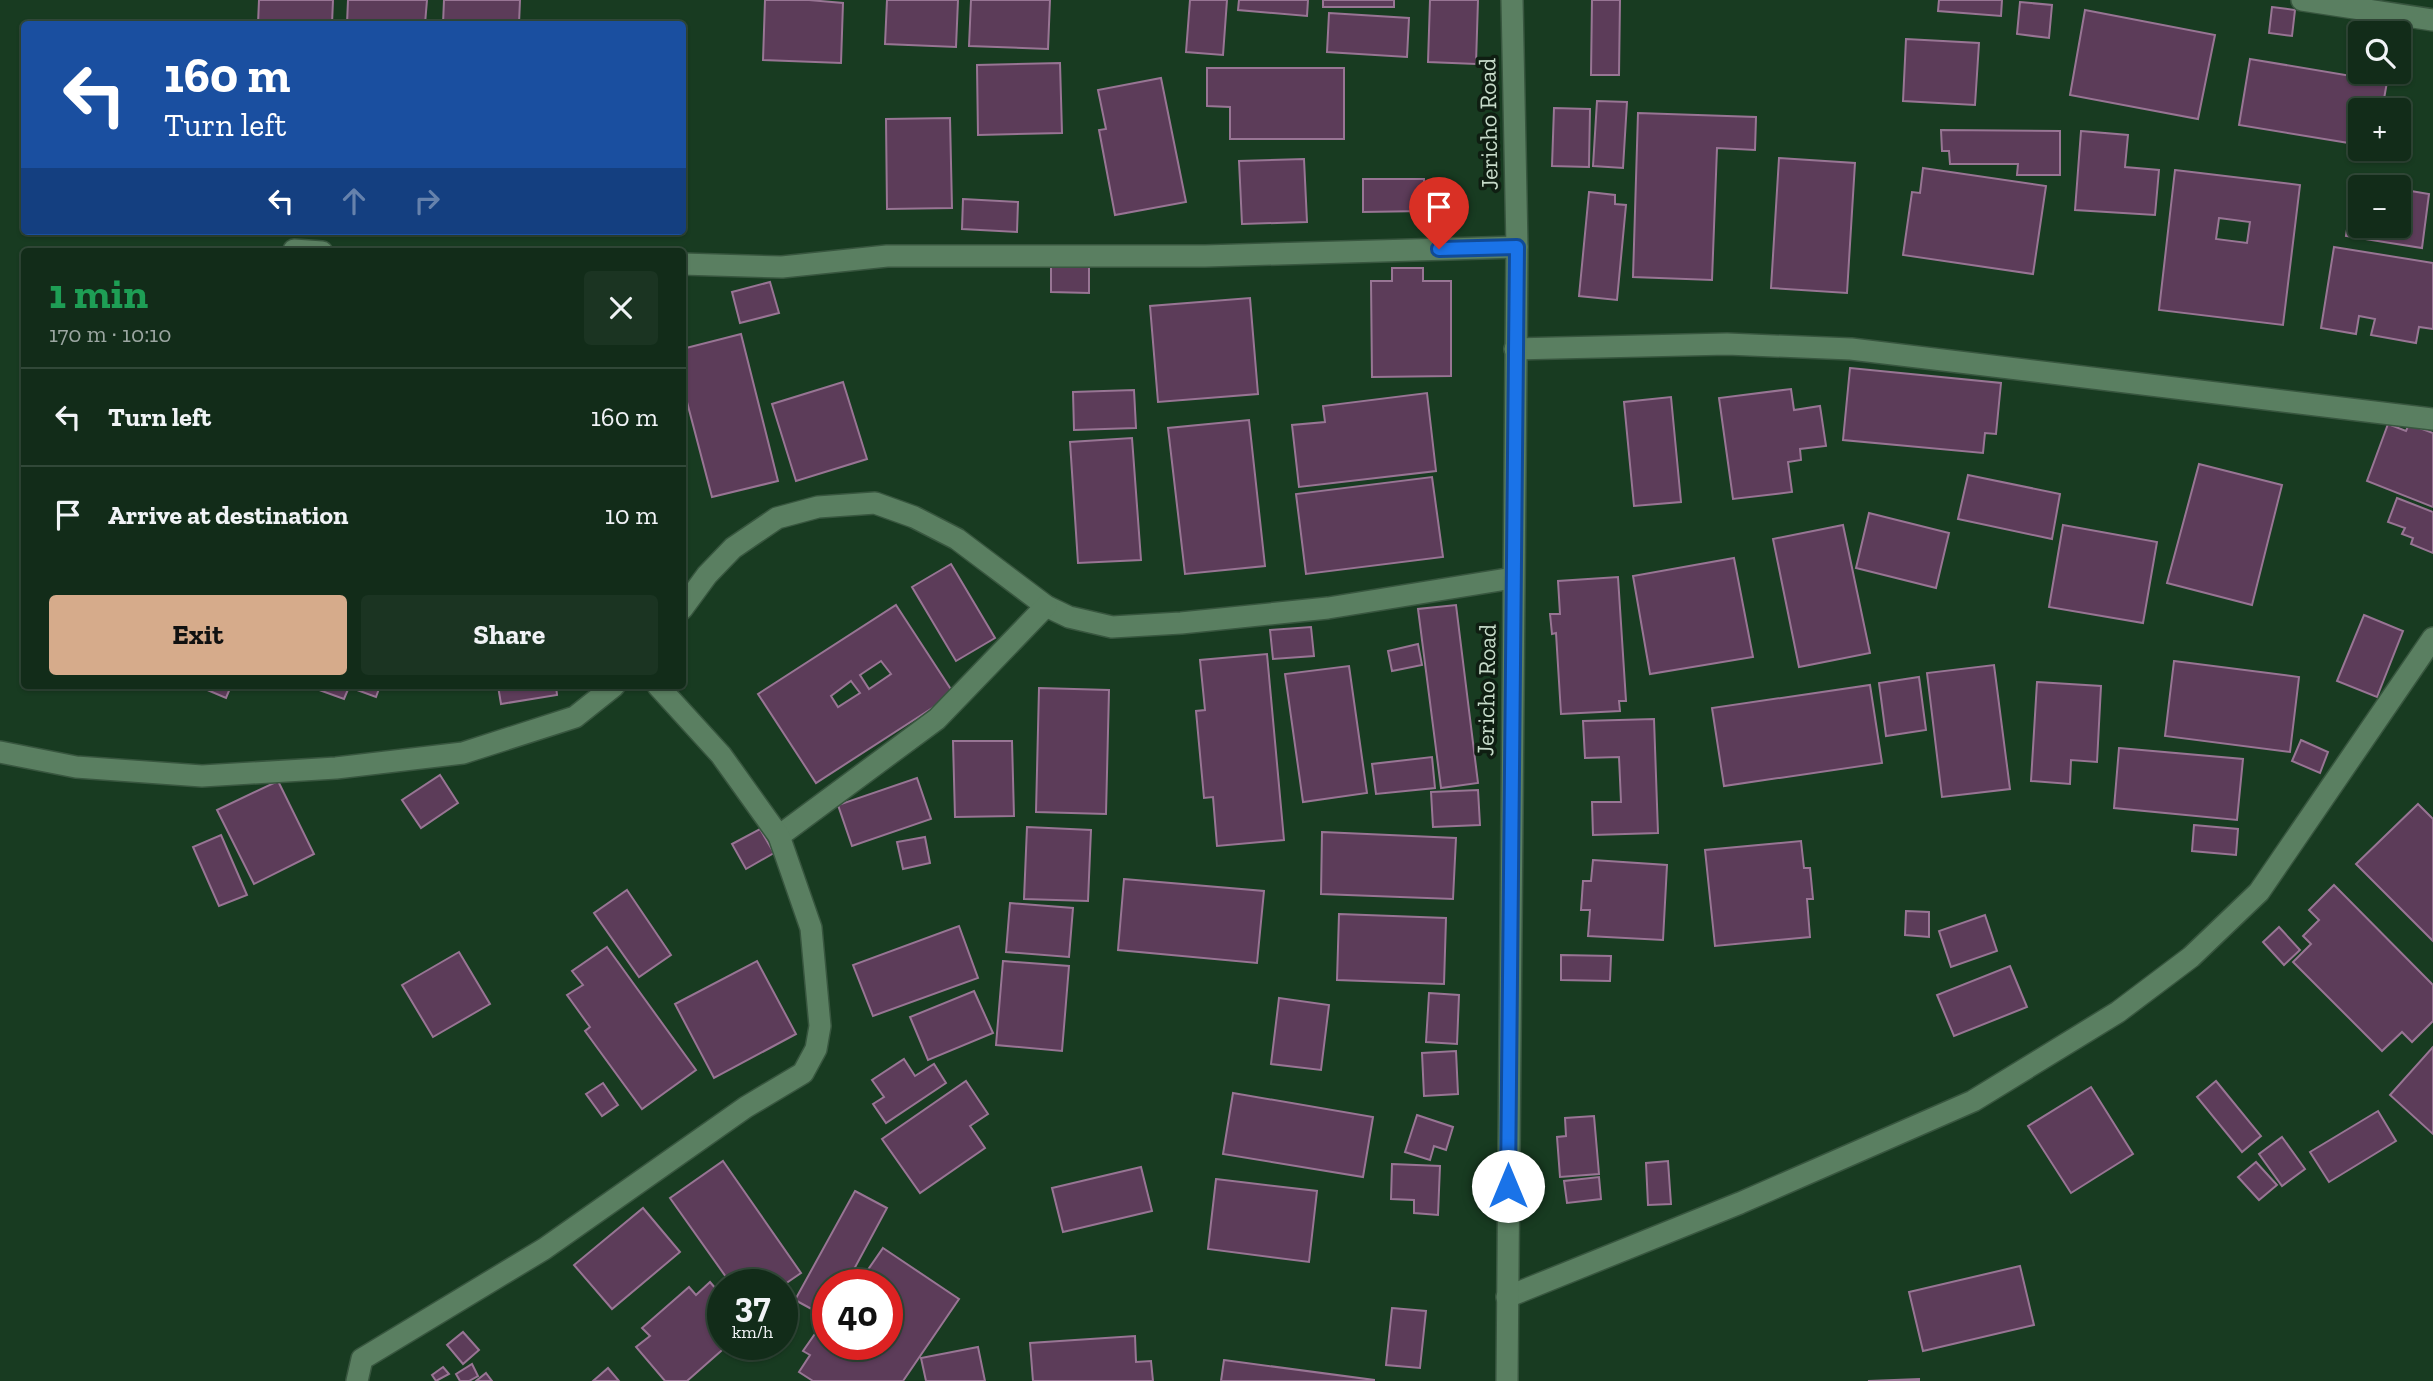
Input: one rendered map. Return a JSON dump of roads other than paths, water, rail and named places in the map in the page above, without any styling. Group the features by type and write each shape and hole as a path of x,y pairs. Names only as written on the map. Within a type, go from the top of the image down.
{"street":[{"name":"Jericho Road","path":"1507,1381 1517,247 1512,0"},
{"path":"2302,0 2433,20"},
{"path":"686,264 782,267 887,256 1205,256 1517,247"},
{"path":"1515,349 1727,344 1851,349 2433,419"},
{"path":"686,604 707,575 733,548 777,518 818,507 875,503 914,517 957,539 1046,606 1069,617 1112,627 1328,608 1513,578"},
{"path":"779,836 937,719 1046,606"},
{"path":"1507,1297 1740,1203 1973,1101 2118,1012 2191,957 2259,892 2433,638"},
{"path":"0,752 76,767 202,776 336,768 463,753 575,717 610,689"},
{"path":"357,1381 362,1359 544,1249 746,1107 803,1073 816,1049 820,1026 811,928 779,836 721,755 661,689"}]}
